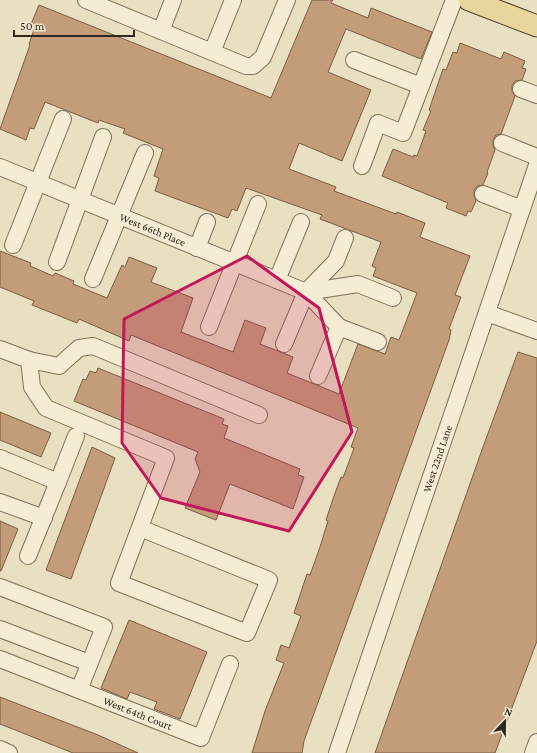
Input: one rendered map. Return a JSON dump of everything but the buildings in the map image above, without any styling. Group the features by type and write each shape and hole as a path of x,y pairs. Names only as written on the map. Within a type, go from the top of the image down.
{"main road":[{"path":"469,0 537,26"}],"street":[{"path":"86,0 246,66 253,66 263,57 286,0"},
{"path":"161,31 173,0"},
{"path":"212,52 233,0"},
{"path":"362,166 378,123 403,133 454,0"},
{"path":"354,60 421,86"},
{"path":"521,89 537,95"},
{"path":"13,245 63,119"},
{"path":"57,262 103,137"},
{"path":"502,143 537,157"},
{"path":"93,279 145,153"},
{"name":"West 22nd Lane","path":"337,753 537,165"},
{"name":"West 66th Place","path":"0,167 306,292"},
{"path":"483,194 522,209"},
{"path":"209,328 258,204"},
{"path":"197,248 207,222"},
{"path":"277,280 301,222"},
{"path":"284,344 306,292 336,261 345,238"},
{"path":"306,292 358,284 393,298"},
{"path":"306,292 338,327 378,342"},
{"path":"487,313 537,331"},
{"path":"318,376 338,327"},
{"path":"0,349 28,360 59,366 79,348 93,346 259,415"},
{"path":"28,360 32,387 46,408 166,458 119,583 247,633 269,580 140,528"},
{"path":"28,556 76,436"},
{"path":"0,458 58,482"},
{"path":"0,502 44,518"},
{"path":"0,587 104,627 79,690"},
{"path":"0,629 90,663"},
{"name":"West 64th Court","path":"0,659 201,738 230,664"},
{"path":"533,753 537,742"},
{"path":"0,749 9,753"}],"highlighted area":[{"path":"247,256 319,308 352,432 289,531 161,498 122,443 124,319"}]}
